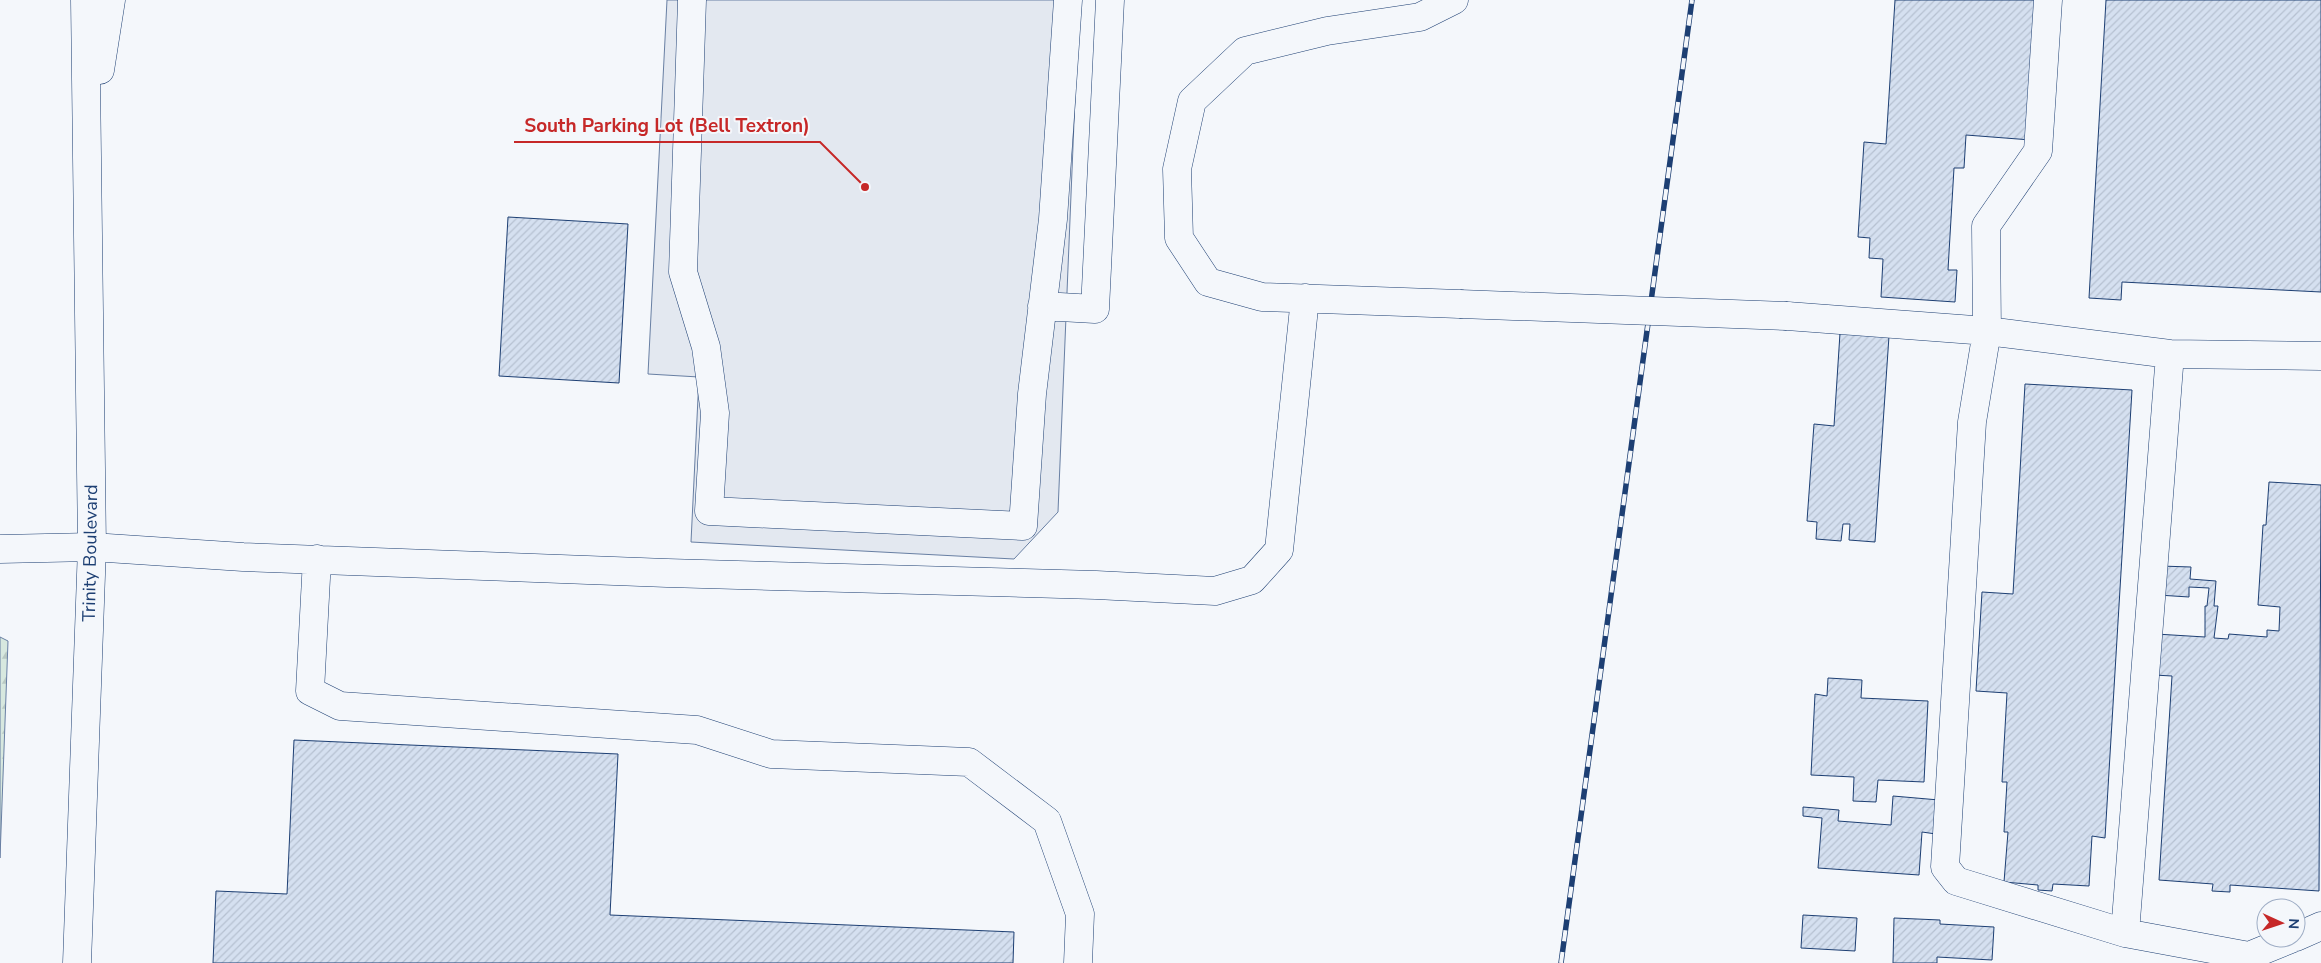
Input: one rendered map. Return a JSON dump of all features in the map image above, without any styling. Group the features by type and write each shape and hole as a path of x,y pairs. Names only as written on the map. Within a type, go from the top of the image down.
{"main road":[{"name":"Trinity Boulevard","path":"77,963 92,547 89,143 85,0"},
{"name":"Trinity Boulevard","path":"89,143 111,0"},
{"path":"692,0 683,272 706,347 714,413 709,512 1023,526 1032,394 1053,219 1068,0"},
{"path":"1042,306 1095,309 1110,0"},
{"path":"1454,0 1420,17 1327,31 1246,51 1192,100 1177,170 1179,238 1208,282 1262,297 1787,316 1987,331 2170,354 2321,356"},
{"path":"2048,0 2038,151 1986,226 1987,331 1972,422 1945,867 1956,881 2125,933 2249,956 2268,948"},
{"path":"0,549 92,547 243,557 667,573 1096,585 1216,591 1252,580 1279,550 1305,298"},
{"path":"2125,933 2170,354"},
{"path":"317,559 310,691 340,706 697,730 771,754 968,762 1047,821 1080,914 1078,963"},
{"path":"2306,932 2321,926"}],"green space":[{"path":"0,637 8,641 0,858"}],"shaded area":[{"path":"667,0 1079,0 1058,512 1014,559 691,542 699,377 648,374"}],"building":[{"path":"1895,0 2040,0 2031,140 1966,135 1964,168 1954,168 1948,270 1957,270 1955,302 1881,297 1883,259 1869,258 1870,238 1858,237 1864,142 1886,144"},
{"path":"2106,0 2321,0 2321,292 2122,282 2121,300 2089,298"},
{"path":"508,217 628,224 619,383 499,376"},
{"path":"1840,333 1889,336 1875,542 1849,540 1850,524 1843,524 1841,541 1816,539 1817,522 1807,521 1814,424 1834,426"},
{"path":"2025,384 2132,390 2105,838 2092,836 2089,886 2053,884 2052,891 2038,890 2038,885 2004,882 2008,832 2004,832 2007,782 2002,782 2007,693 1976,691 1982,592 2013,594"},
{"path":"2269,482 2321,485 2319,891 2230,885 2230,892 2212,891 2213,884 2159,880 2172,676 2154,675 2156,634 2205,637 2205,606 2207,606 2209,588 2189,587 2189,597 2158,595 2160,566 2191,567 2190,579 2216,581 2214,606 2218,606 2214,638 2228,639 2229,634 2267,637 2267,630 2279,631 2280,607 2258,605 2263,525 2266,525"},
{"path":"1828,678 1862,680 1861,698 1928,701 1924,782 1878,780 1876,802 1853,801 1854,777 1811,775 1815,694 1827,696"},
{"path":"294,740 618,754 610,915 1014,932 1013,963 213,963 216,891 287,894"},
{"path":"1893,796 1939,800 1936,834 1922,832 1919,875 1818,868 1822,818 1803,816 1803,807 1839,810 1838,821 1891,825"},
{"path":"1803,915 1857,918 1855,951 1801,948"},
{"path":"1894,918 1940,920 1940,924 1994,927 1992,960 1937,957 1937,963 1893,963"}],"railway":[{"path":"1561,963 1692,0"}],"place":[{"name":"South Parking Lot (Bell Textron)","path":"865,187"}]}
